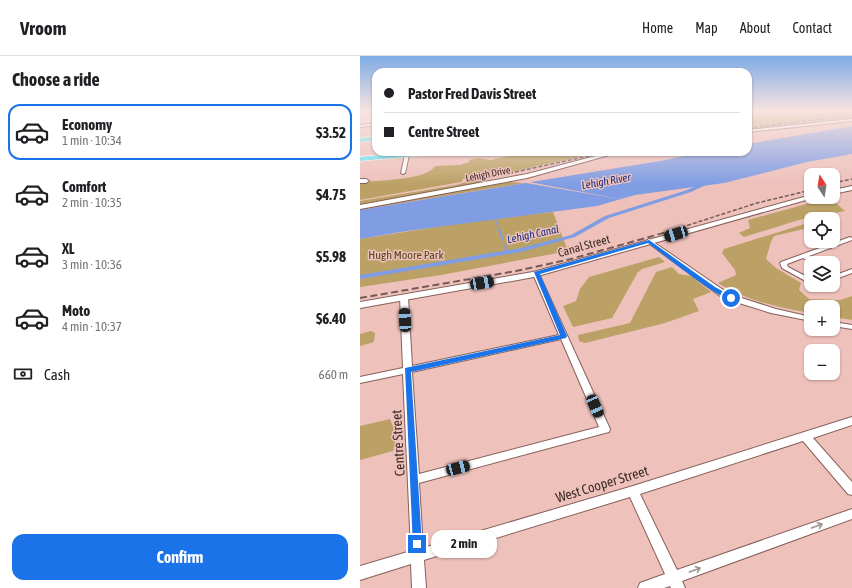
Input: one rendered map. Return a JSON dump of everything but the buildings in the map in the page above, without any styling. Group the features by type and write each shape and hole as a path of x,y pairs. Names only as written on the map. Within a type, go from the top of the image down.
{"main road":[{"path":"360,140 372,138"},
{"path":"360,159 384,156"}],"street":[{"path":"403,173 407,156"},
{"name":"Lehigh Drive","path":"360,207 527,176 602,156"},
{"path":"840,191 852,188"},
{"name":"Canal Street","path":"360,305 536,274 649,241 804,199"},
{"path":"804,278 783,265 784,262 850,239"},
{"path":"649,241 726,296 761,308 804,317"},
{"path":"840,274 852,271"},
{"path":"413,480 605,429 536,274"},
{"name":"Centre Street","path":"404,297 419,588"},
{"path":"840,325 852,327"},
{"path":"360,380 564,336"},
{"name":"West Cooper Street","path":"360,573 632,491 806,437 852,421"},
{"path":"806,437 852,490"},
{"path":"632,491 675,583"},
{"path":"645,588 675,583 852,514"}],"green space":[{"path":"510,156 583,156 489,177 463,179 461,182 360,200 360,184 364,182 413,177 430,171 435,166 460,165 469,162 469,160 478,158 491,160"},
{"path":"470,181 489,181 485,184 360,205 360,201 456,185"},
{"path":"510,182 524,183 360,210 360,208"},
{"path":"806,204 837,204 845,211 804,212 804,219 744,237 739,233 750,228 748,220"},
{"name":"Hugh Moore Park","path":"553,212 568,251 441,275 360,287 360,239 480,220"},
{"path":"804,224 804,229 774,236 766,259 776,268 801,283 799,290 809,299 840,300 804,300 804,312 787,309 739,294 718,283 736,275 735,270 722,253 724,249"},
{"path":"659,257 665,262 642,269 638,272 612,318 573,327 563,306 576,301 580,289 589,277"},
{"path":"672,267 679,274 691,276 711,292 693,299 699,311 665,323 585,343 579,341 578,335 630,323 656,272"},
{"path":"852,296 852,320 840,318 840,300"},
{"path":"371,331 375,333 374,342 360,346 360,334"},
{"path":"390,419 397,436 393,451 360,460 360,426"}],"water":[{"name":"Lehigh River","path":"801,135 852,135 852,154 807,162 724,183 635,195 597,206 407,231 360,239 360,210 684,156 752,156 752,143"}],"pier":[{"path":"524,181 625,200 520,182"}],"waterway":[{"name":"Lehigh Canal","path":"360,277 521,250 573,236 607,217 689,191 703,185"},
{"path":"495,219 498,226"},
{"path":"499,230 503,240"},
{"name":"Lehigh Canal","path":"505,245 507,253"}],"railway":[{"path":"474,181 589,156"},
{"path":"840,182 852,179"},
{"path":"670,231 757,203 804,192"},
{"path":"360,298 516,271 571,259 674,230"}],"route":[{"path":"417,544 408,370 564,336 536,274 649,241 713,289 731,298"}]}
